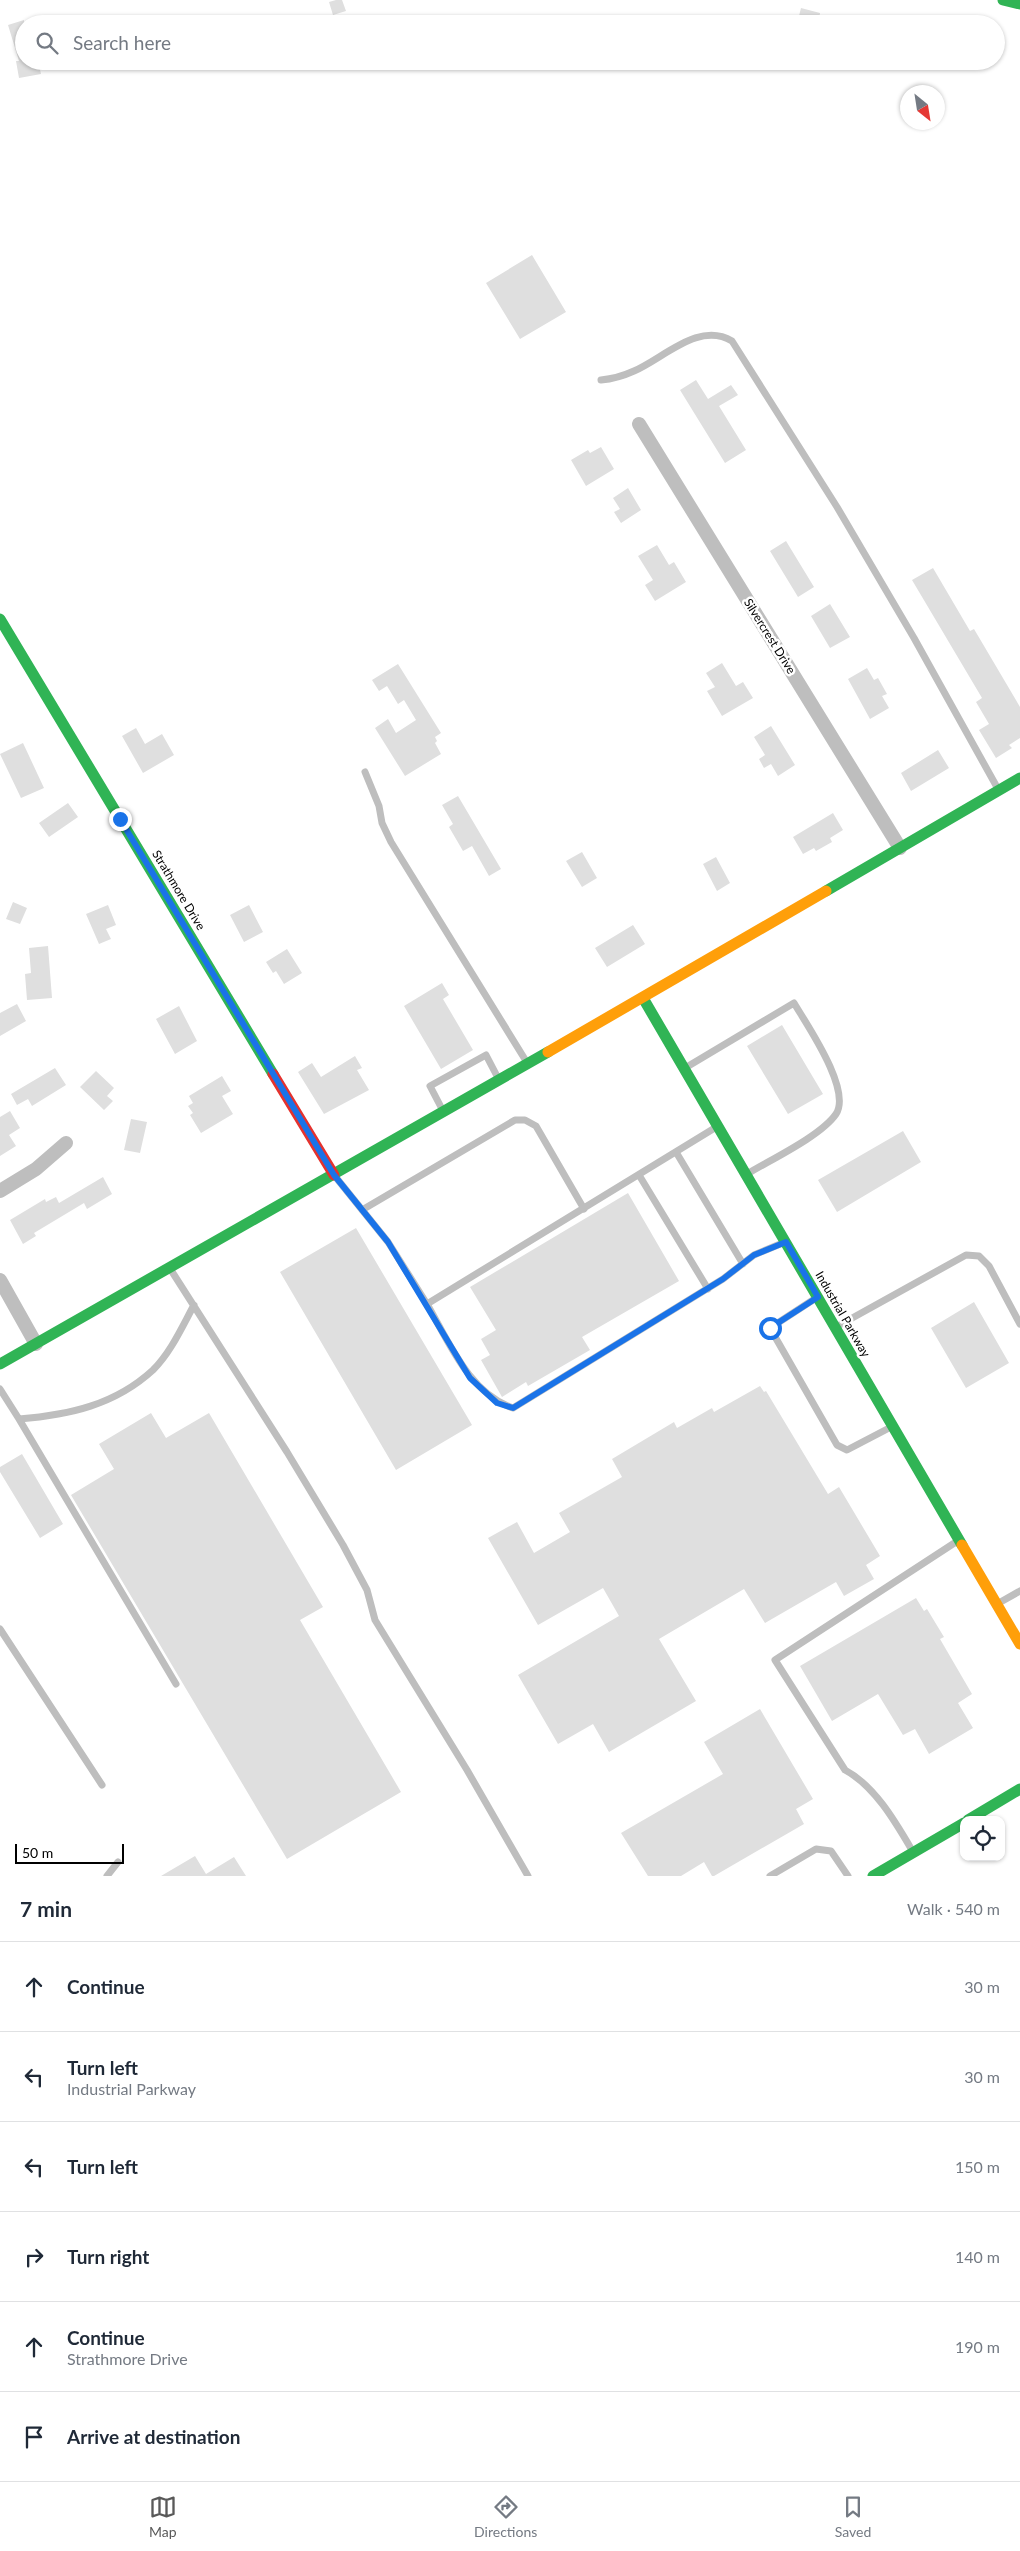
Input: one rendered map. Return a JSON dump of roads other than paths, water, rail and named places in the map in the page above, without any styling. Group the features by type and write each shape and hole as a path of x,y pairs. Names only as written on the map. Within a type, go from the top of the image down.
{"street":[{"path":"1003,0 1020,4"},
{"name":"Silvercrest Drive","path":"639,424 900,848"},
{"name":"Strathmore Drive","path":"0,619 334,1175"},
{"path":"0,1364 643,998 1020,778"},
{"name":"Industrial Parkway","path":"643,998 1020,1644"},
{"path":"0,1191 36,1169 66,1143"},
{"path":"0,1280 36,1344"},
{"path":"975,1816 1020,1789"},
{"path":"873,1876 960,1824"}],"lane":[{"path":"601,380 634,371 698,336 717,335 732,341 851,531 914,638 999,790"},
{"path":"365,772 379,806 382,823 391,842 527,1064"},
{"path":"684,1069 794,1003 821,1049 840,1088 837,1113 820,1130 746,1175"},
{"path":"443,1112 430,1086 486,1055 499,1080"},
{"path":"362,1210 515,1120 525,1120 536,1126 584,1209"},
{"path":"427,1304 718,1126"},
{"path":"676,1152 743,1264"},
{"path":"334,1175 388,1242 470,1378 497,1403 513,1408 708,1289 754,1255 786,1242"},
{"path":"639,1175 708,1289"},
{"path":"835,1327 966,1255 979,1256 989,1266 1020,1324"},
{"path":"170,1268 343,1545 367,1590 375,1620 467,1770 528,1876"},
{"path":"818,1297 770,1328 837,1445 847,1450 893,1426"},
{"path":"19,1419 83,1410 110,1399 133,1385 153,1369 168,1349 194,1305"},
{"path":"0,1389 176,1684"},
{"path":"913,1852 897,1825 860,1778 845,1770 775,1660 960,1540"},
{"path":"997,1604 1020,1591"},
{"path":"0,1629 102,1785"},
{"path":"770,1876 816,1849 831,1851 848,1876"},
{"path":"106,1876 118,1862"}]}
